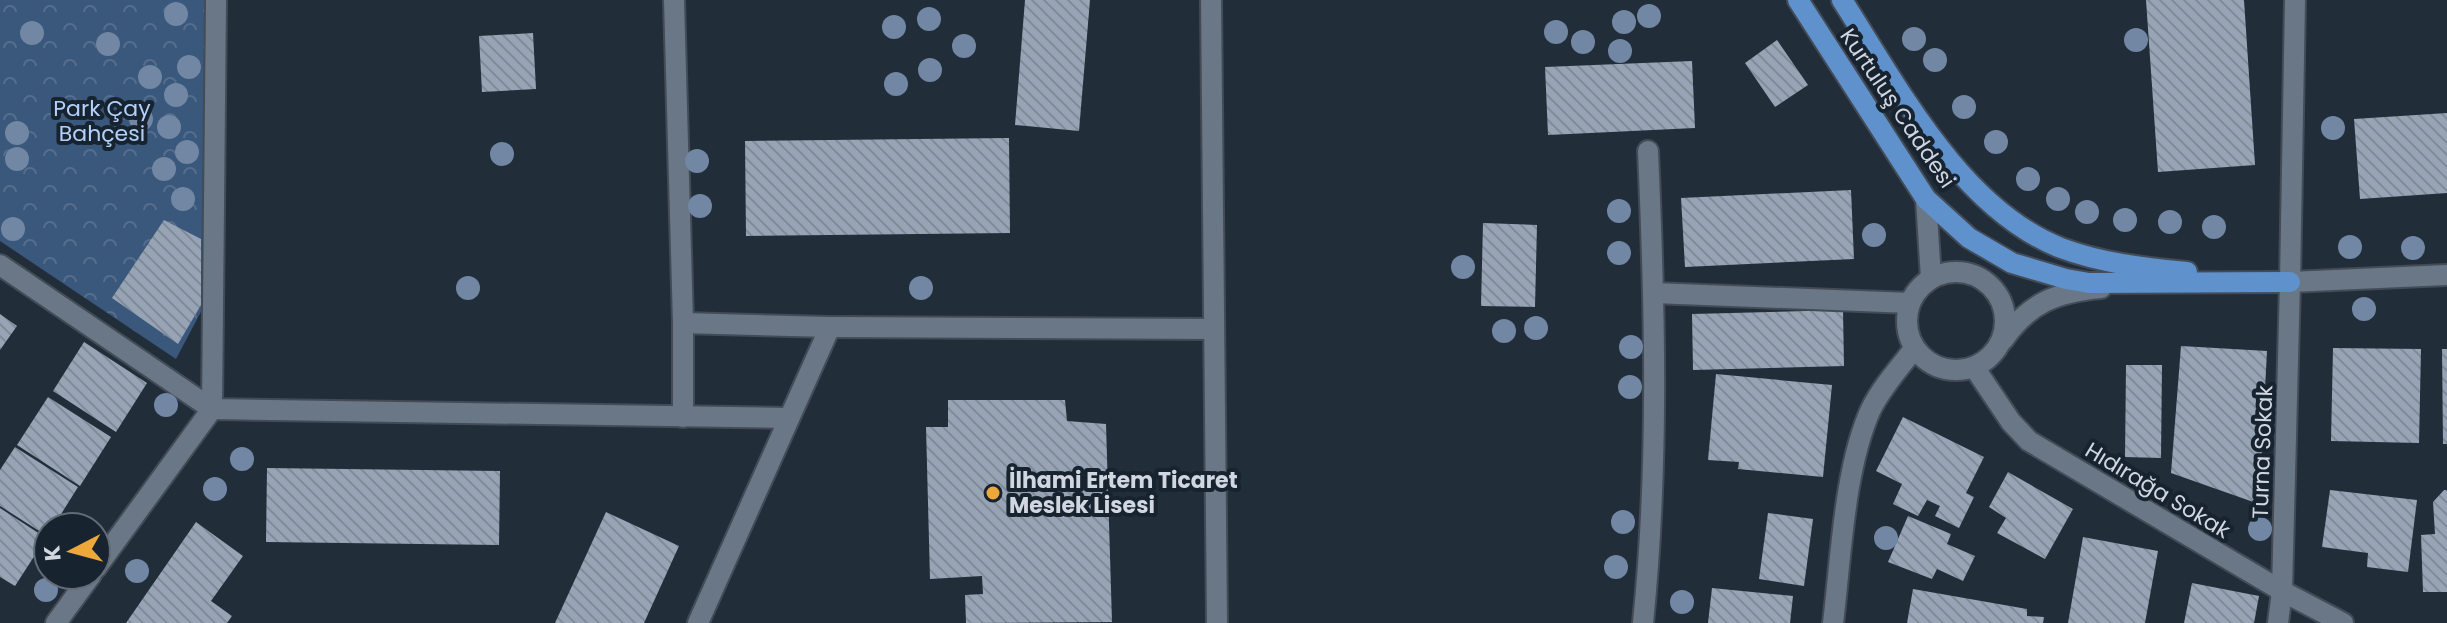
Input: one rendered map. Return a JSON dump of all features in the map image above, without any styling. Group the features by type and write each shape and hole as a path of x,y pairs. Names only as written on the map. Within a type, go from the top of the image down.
{"main road":[{"name":"Kurtuluş Caddesi","path":"1798,0 1926,199 1969,238 2012,263 2089,283 2290,282"},
{"name":"Kurtuluş Caddesi","path":"1842,0 1940,147 1982,196 2024,229 2060,248 2101,260 2144,268 2290,282"}],"street":[{"path":"112,546 212,409 216,0"},
{"path":"674,0 683,417"},
{"path":"1211,0 1217,623"},
{"name":"Turna Sokak","path":"2278,623 2282,591 2295,0"},
{"path":"1643,623 1652,501 1654,293 1648,151"},
{"path":"1926,199 1931,278"},
{"path":"0,265 212,409 789,418"},
{"path":"1998,347 2004,331 2005,315 1991,286 1978,277 1962,272 1946,272 1931,278 1910,303 1906,319 1914,349 1926,361 1941,369 1958,371 1988,359 1998,347 2014,325 2029,310 2048,299 2086,289 2142,284"},
{"name":"Kurtuluş Caddesi","path":"2290,282 2447,275"},
{"path":"1654,293 1910,303"},
{"path":"683,323 1214,329"},
{"path":"698,623 830,327"},
{"path":"1833,623 1850,484 1860,441 1880,393 1914,349"},
{"name":"Hıdırağa Sokak","path":"1974,367 2011,422 2029,441 2282,591 2343,623"},
{"path":"56,623 79,591"}],"green space":[{"name":"Park Çay Bahçesi","path":"0,0 204,0 204,306 176,359 0,241"}],"building":[{"path":"1025,0 1090,0 1079,131 1015,125"},
{"path":"2146,0 2244,0 2255,165 2158,172"},
{"path":"533,33 536,89 482,92 479,36"},
{"path":"1777,40 1808,85 1775,107 1745,63"},
{"path":"1692,61 1695,128 1548,135 1545,67"},
{"path":"2447,113 2447,193 2360,199 2354,119"},
{"path":"1009,138 1010,233 746,236 745,141"},
{"path":"1851,190 1854,259 1685,267 1681,198"},
{"path":"164,220 201,239 201,305 178,344 112,298"},
{"path":"1483,223 1537,225 1535,307 1481,306"},
{"path":"1843,310 1844,366 1693,370 1692,314"},
{"path":"0,314 17,326 0,350"},
{"path":"84,342 147,383 116,432 53,391"},
{"path":"2181,346 2267,351 2259,504 2171,473"},
{"path":"2333,348 2421,349 2419,443 2331,441"},
{"path":"2442,349 2447,349 2447,444 2443,444"},
{"path":"2126,365 2162,365 2161,458 2125,457"},
{"path":"1716,374 1832,385 1823,477 1738,469 1739,462 1708,460"},
{"path":"48,397 111,437 80,486 17,445"},
{"path":"948,400 1065,400 1067,421 1106,424 1112,622 966,623 965,595 983,594 982,576 930,579 926,427 948,427"},
{"path":"1903,417 1984,457 1966,493 1974,497 1959,528 1935,516 1940,506 1927,500 1918,516 1893,504 1902,484 1876,471"},
{"path":"15,447 78,487 63,511 32,511 32,526 0,506 0,470"},
{"path":"267,468 500,471 499,545 266,542"},
{"path":"2008,472 2073,509 2045,559 1997,533 2006,518 1989,507"},
{"path":"2330,490 2417,500 2408,572 2367,567 2368,553 2322,547"},
{"path":"2447,490 2447,592 2423,592 2421,535 2435,534 2433,502"},
{"path":"0,508 32,529 32,560 15,586 0,577"},
{"path":"606,512 679,546 644,623 555,623"},
{"path":"1768,513 1813,519 1804,586 1759,579"},
{"path":"1908,516 1951,534 1947,544 1975,556 1963,581 1937,569 1932,579 1888,562"},
{"path":"196,522 243,556 211,601 232,616 227,623 126,623"},
{"path":"2083,537 2158,551 2145,623 2068,623"},
{"path":"2192,583 2259,596 2254,623 2184,623"},
{"path":"1712,588 1793,596 1790,623 1708,623"},
{"path":"1913,589 2027,609 2027,616 2044,617 2043,623 1907,623"}],"place":[{"name":"İlhami Ertem Ticaret Meslek Lisesi","path":"993,493"}]}
